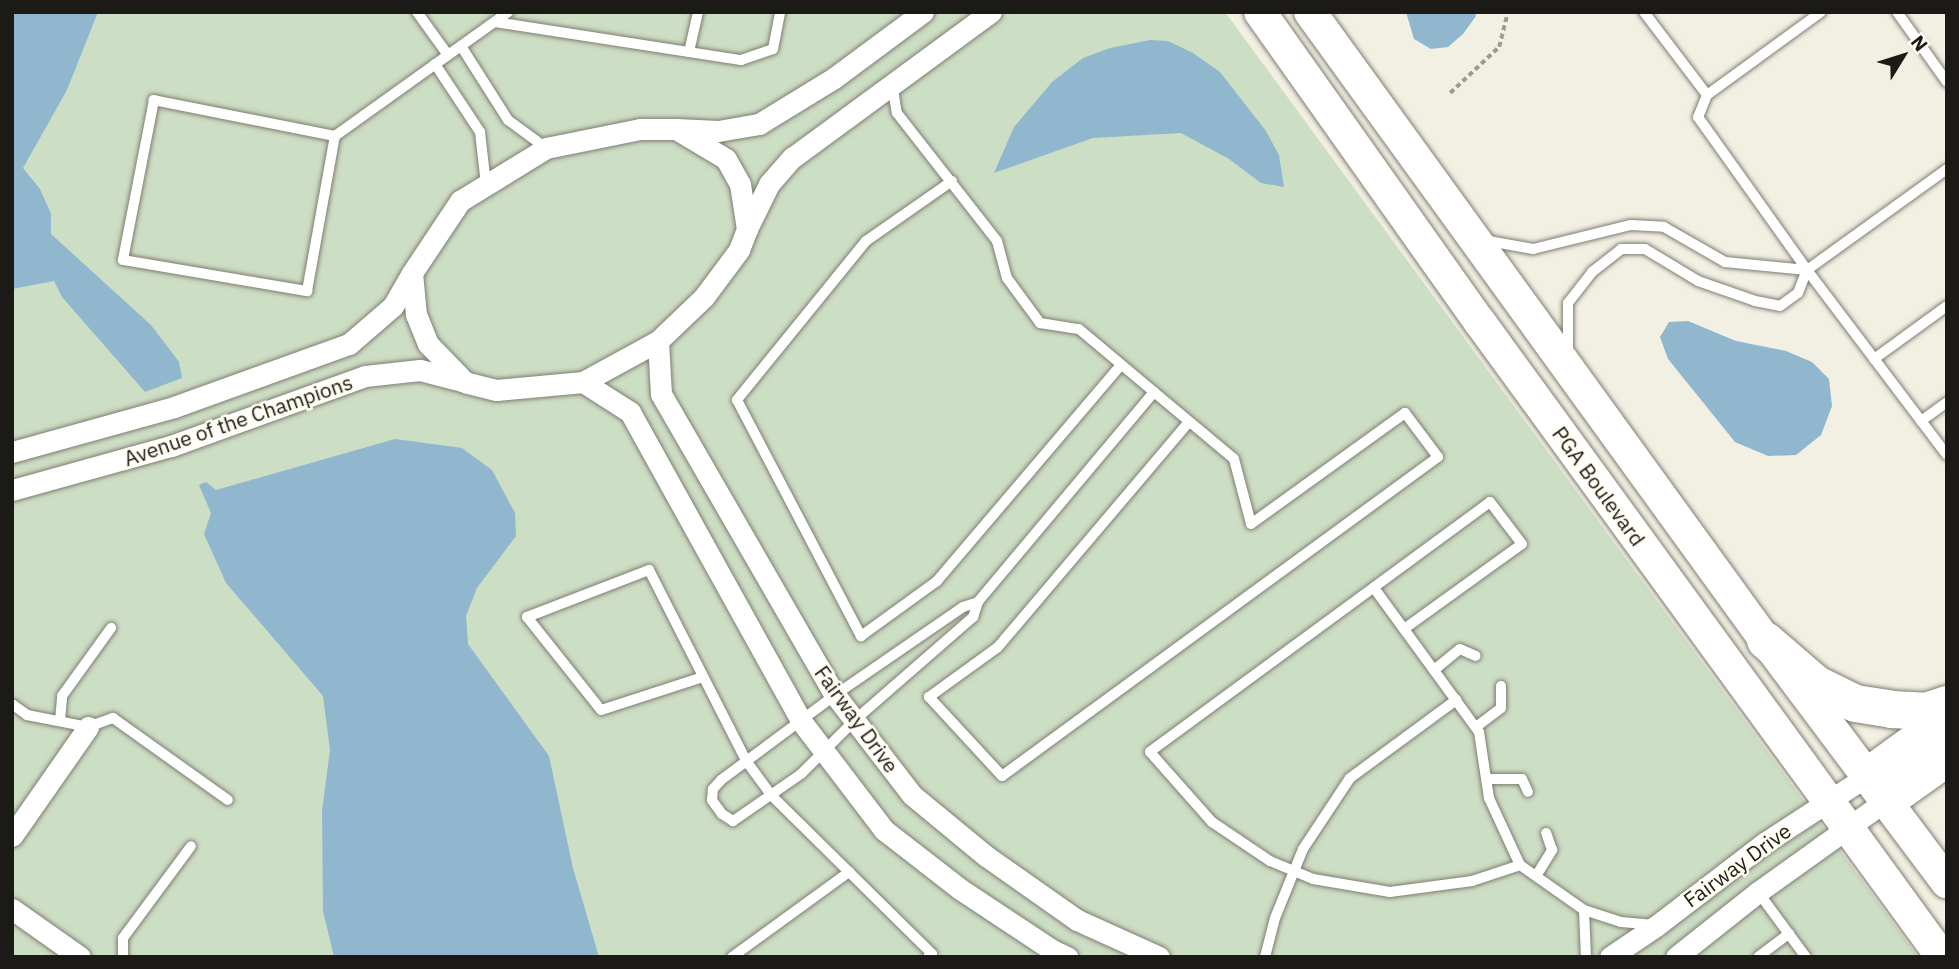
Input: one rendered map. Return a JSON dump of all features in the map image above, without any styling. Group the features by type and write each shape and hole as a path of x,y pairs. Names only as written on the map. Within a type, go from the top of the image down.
{"highway":[{"path":"1765,640 1816,684 1855,703 1925,711 1947,704"},
{"path":"1876,789 1947,718"},
{"path":"1876,789 1947,757"}],"main road":[{"name":"PGA Boulevard","path":"1260,12 1479,321 1942,957"},
{"path":"1310,12 1765,640 1947,883"}],"street":[{"path":"546,148 640,130 718,131 759,124 834,78 923,12"},
{"path":"583,382 658,341 704,297 739,250 769,184 792,158 991,12"},
{"path":"676,129 726,159 740,184 747,229"},
{"name":"Avenue of the Champions","path":"12,452 174,407 349,344 393,306 412,272 460,201 546,148"},
{"path":"412,272 416,315 428,344 465,382"},
{"name":"Fairway Drive","path":"658,341 661,394 835,695 912,794 986,856 1077,920 1159,957"},
{"name":"Avenue of the Champions","path":"12,490 171,446 365,376 420,370 496,390 583,382"},
{"name":"Fairway Drive","path":"583,382 630,412 802,721 884,830 960,889 1056,954"},
{"path":"12,836 88,727"},
{"name":"Fairway Drive","path":"1615,955 1766,842 1828,800 1876,789"},
{"name":"Fairway Drive","path":"1676,957 1758,892 1848,829 1876,789"},
{"path":"12,909 80,957"}],"lane":[{"path":"417,12 448,55"},
{"path":"335,136 154,100 123,260 307,291 335,136 508,12"},
{"path":"689,52 698,12"},
{"path":"495,22 741,60 773,50 780,12"},
{"path":"1644,12 1707,95"},
{"path":"1897,12 1947,82"},
{"path":"1819,13 1707,95 1698,117 1807,270 1947,455"},
{"path":"461,46 508,120 546,148"},
{"path":"435,64 480,132 486,185"},
{"path":"892,83 897,113 997,241 1007,278 1040,323 1079,329 1234,459 1251,524 1405,413 1438,457 1002,776 929,697 998,647 1189,422"},
{"path":"1569,367 1568,303 1591,272 1621,249 1645,249 1698,281 1755,301 1780,306 1798,293 1807,270 1947,169"},
{"path":"952,181 866,241 737,400 860,636 937,581 1121,365"},
{"path":"1475,238 1533,249 1631,225 1664,227 1725,262 1807,270"},
{"path":"1874,359 1947,306"},
{"path":"978,602 963,607 835,695 713,789 712,800 722,814 733,821 801,774 855,720 973,618 978,602 1154,393"},
{"path":"1921,421 1947,402"},
{"path":"1404,629 1522,544 1490,502 1150,752 1212,822 1270,861 1313,879 1390,892 1472,880 1520,865"},
{"path":"703,677 601,710 527,617 649,570 747,762 772,796 932,954 928,957"},
{"path":"1374,588 1476,727 1489,798 1520,865 1584,910 1621,922 1657,926"},
{"path":"60,722 62,696 111,628"},
{"path":"1434,670 1460,649 1476,656"},
{"path":"1476,727 1501,708 1501,686"},
{"path":"1265,957 1275,918 1303,849 1350,778 1456,700"},
{"path":"12,704 27,715 88,727 113,718 228,800"},
{"path":"1486,779 1522,779 1528,792"},
{"path":"1536,876 1552,850 1546,833"},
{"path":"127,956 123,938 191,846"},
{"path":"732,957 849,872"},
{"path":"1758,892 1806,957"},
{"path":"1584,910 1586,957"},
{"path":"1758,957 1789,934"}],"path":[{"path":"1450,93 1499,47 1508,12"}],"green space":[{"path":"12,12 1225,12 1918,957 12,957"}],"water":[{"path":"12,12 98,12 67,90 23,168 40,189 51,214 51,234 151,325 179,362 182,378 145,392 62,297 54,281 12,289"},
{"path":"1406,12 1475,12 1476,16 1463,34 1448,47 1431,49 1414,39"},
{"path":"1150,40 1168,41 1193,53 1220,72 1266,131 1279,155 1284,187 1261,183 1229,159 1181,133 1093,138 994,173 1014,127 1052,82 1083,58 1110,48"},
{"path":"1688,321 1736,341 1786,351 1812,362 1829,379 1832,406 1821,435 1796,455 1768,456 1735,442 1668,359 1660,337 1669,322"},
{"path":"395,439 462,448 492,470 515,513 516,536 477,588 466,616 468,644 549,756 573,868 599,957 334,957 323,911 322,811 330,750 323,696 226,583 204,534 211,513 199,485 206,482 216,490"}]}
